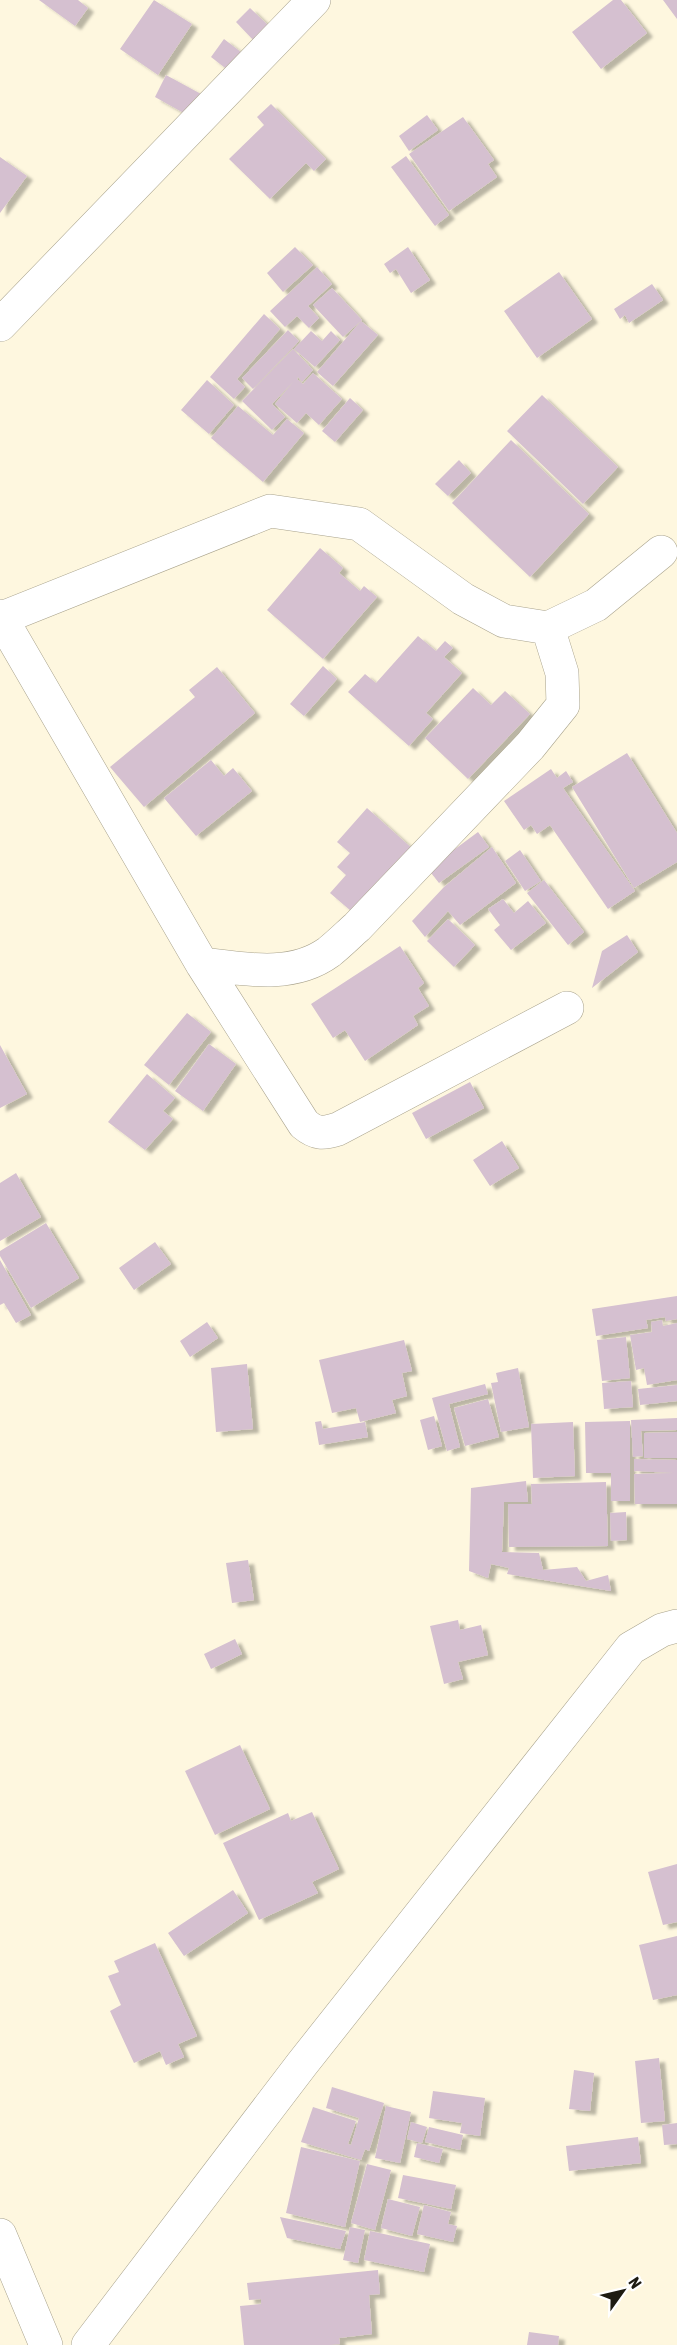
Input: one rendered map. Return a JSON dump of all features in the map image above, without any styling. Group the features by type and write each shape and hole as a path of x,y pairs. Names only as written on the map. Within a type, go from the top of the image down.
{"street":[{"path":"0,325 314,0"},
{"path":"567,1008 338,1129 324,1134 313,1132 304,1124 202,964 1,617 270,511 359,524 463,599 504,621 548,628 596,605 661,552"},
{"path":"202,964 261,970 288,969 309,963 328,952 357,927 530,746 563,705 562,673 548,628"},
{"path":"88,2345 302,2064 631,1648 662,1630 677,1626"},
{"path":"0,2235 46,2345"}],"building":[{"path":"39,0 78,0 88,8 75,26"},
{"path":"154,0 192,24 158,75 120,49"},
{"path":"613,0 621,0 647,33 601,69 572,32"},
{"path":"663,0 677,0 677,19"},
{"path":"250,8 270,27 255,42 236,22"},
{"path":"224,39 246,56 233,74 211,57"},
{"path":"166,75 201,94 189,116 155,97"},
{"path":"271,104 326,159 314,171 306,163 270,199 229,159 264,125 257,117"},
{"path":"427,115 438,130 409,151 399,136"},
{"path":"463,117 494,160 488,164 497,177 449,211 409,154"},
{"path":"406,156 449,215 435,226 391,167"},
{"path":"0,157 27,176 0,213"},
{"path":"295,247 313,265 283,292 267,273"},
{"path":"408,247 430,280 411,293 396,269 390,273 384,264"},
{"path":"317,267 332,284 308,306 319,318 309,328 297,316 285,327 270,311"},
{"path":"559,272 592,319 537,358 504,311"},
{"path":"652,284 663,300 629,323 625,315 620,319 614,309"},
{"path":"332,288 362,320 343,337 313,305"},
{"path":"264,314 280,329 237,379 245,387 234,399 210,377"},
{"path":"361,321 378,335 333,386 317,372"},
{"path":"288,330 299,341 253,389 242,378"},
{"path":"311,331 322,341 331,331 340,340 315,367 294,349"},
{"path":"293,349 313,370 302,382 298,377 297,379 303,384 313,373 342,399 319,425 306,413 297,423 275,404 293,382 272,404 285,417 272,430 242,401"},
{"path":"207,380 234,405 209,434 181,410"},
{"path":"542,395 618,467 583,504 507,431"},
{"path":"350,398 363,410 335,442 322,431"},
{"path":"238,406 273,435 287,419 304,433 263,482 211,438"},
{"path":"511,440 589,514 530,577 452,503"},
{"path":"459,460 471,473 448,496 435,484"},
{"path":"320,548 343,568 339,573 360,591 364,586 377,597 323,659 267,610"},
{"path":"418,636 436,651 445,641 453,648 444,657 462,673 426,713 433,719 409,746 348,692 365,674 376,683"},
{"path":"323,666 337,679 304,716 290,704"},
{"path":"217,667 255,713 144,807 110,767 195,697 189,690"},
{"path":"473,688 491,705 505,691 530,714 468,779 425,738"},
{"path":"627,753 677,833 677,862 634,888 572,787"},
{"path":"211,760 224,776 233,768 252,791 196,836 164,798"},
{"path":"551,769 557,778 566,771 573,782 563,788 635,891 608,909 550,825 537,834 531,825 524,830 504,801"},
{"path":"367,808 415,851 351,911 330,893 346,875 337,867 350,853 337,842"},
{"path":"478,832 489,847 439,883 428,869"},
{"path":"492,847 516,883 460,925 448,911 425,937 412,921 444,887"},
{"path":"520,850 541,881 525,891 505,861"},
{"path":"544,880 584,932 568,945 527,893"},
{"path":"503,899 514,913 528,901 546,923 511,950 494,930 500,925 488,909"},
{"path":"448,919 475,945 454,967 427,941"},
{"path":"627,935 638,952 592,988 602,951"},
{"path":"400,946 424,983 418,988 429,1006 413,1016 418,1025 365,1061 345,1030 333,1038 311,1004"},
{"path":"187,1013 211,1032 169,1085 144,1065"},
{"path":"209,1044 236,1064 203,1111 175,1091"},
{"path":"0,1045 27,1094 0,1108"},
{"path":"147,1074 175,1098 163,1111 173,1119 145,1150 108,1122"},
{"path":"470,1082 484,1108 426,1139 412,1113"},
{"path":"502,1141 519,1168 490,1186 473,1160"},
{"path":"16,1173 41,1217 0,1241 0,1183"},
{"path":"46,1223 79,1278 31,1308 0,1256 0,1251"},
{"path":"155,1242 171,1264 134,1290 119,1268"},
{"path":"0,1260 31,1315 16,1323 4,1303 0,1305"},
{"path":"677,1296 677,1319 666,1321 665,1317 646,1320 648,1328 596,1336 592,1309"},
{"path":"662,1320 663,1326 677,1323 677,1380 647,1385 644,1368 636,1370 630,1335 652,1332 651,1322"},
{"path":"207,1322 218,1338 190,1357 180,1341"},
{"path":"626,1337 630,1378 602,1381 597,1340"},
{"path":"404,1340 412,1371 402,1373 407,1396 392,1400 396,1413 360,1422 356,1408 332,1413 319,1360"},
{"path":"247,1364 253,1429 216,1432 211,1368"},
{"path":"518,1368 529,1427 501,1432 491,1383 498,1382 496,1373"},
{"path":"631,1381 633,1407 604,1409 602,1383"},
{"path":"485,1384 488,1394 449,1404 460,1447 447,1451 432,1398"},
{"path":"677,1385 677,1401 640,1405 638,1389"},
{"path":"488,1399 499,1437 465,1446 454,1408"},
{"path":"434,1416 442,1446 428,1450 420,1420"},
{"path":"677,1418 677,1430 641,1431 643,1456 633,1457 631,1420"},
{"path":"321,1421 323,1429 365,1422 368,1437 319,1445 315,1422"},
{"path":"630,1421 630,1501 611,1501 611,1473 586,1473 585,1422"},
{"path":"573,1422 575,1476 533,1478 531,1424"},
{"path":"677,1432 677,1458 644,1458 644,1433"},
{"path":"634,1459 677,1460 677,1504 635,1504 634,1474 674,1473 634,1471"},
{"path":"526,1481 528,1502 504,1502 502,1552 539,1553 543,1570 577,1567 586,1581 608,1575 611,1591 507,1574 509,1568 491,1564 488,1578 469,1571 471,1488"},
{"path":"606,1482 608,1546 509,1547 508,1504 532,1504 531,1484"},
{"path":"626,1512 627,1540 611,1541 610,1513"},
{"path":"248,1560 254,1600 232,1603 226,1563"},
{"path":"458,1620 460,1630 481,1625 488,1655 458,1662 463,1679 444,1684 430,1626"},
{"path":"235,1639 242,1654 211,1669 204,1654"},
{"path":"240,1745 270,1809 215,1835 185,1771"},
{"path":"312,1812 339,1869 312,1882 318,1893 259,1920 223,1843 288,1813 291,1821"},
{"path":"677,1864 677,1922 663,1925 648,1872"},
{"path":"233,1890 248,1913 184,1956 168,1933"},
{"path":"677,1936 677,1995 653,2000 639,1945"},
{"path":"155,1943 197,2036 178,2044 184,2057 166,2065 160,2051 134,2063 110,2011 121,2005 108,1976 119,1972 114,1961"},
{"path":"659,2058 665,2121 641,2123 635,2061"},
{"path":"574,2070 594,2073 590,2111 569,2109"},
{"path":"332,2087 384,2103 369,2151 365,2149 361,2160 301,2142 313,2107 356,2121 348,2144 351,2145 359,2118 326,2108"},
{"path":"433,2091 485,2098 480,2136 460,2133 462,2123 429,2118"},
{"path":"386,2106 411,2112 400,2163 375,2158"},
{"path":"411,2122 427,2127 422,2143 407,2139"},
{"path":"677,2123 677,2144 664,2145 662,2125"},
{"path":"429,2127 463,2135 460,2150 425,2142"},
{"path":"638,2137 641,2163 569,2171 566,2146"},
{"path":"417,2143 443,2149 439,2163 414,2157"},
{"path":"301,2147 360,2161 345,2227 286,2213"},
{"path":"367,2164 391,2170 375,2230 351,2223"},
{"path":"403,2175 456,2185 451,2209 398,2198"},
{"path":"388,2199 420,2207 412,2236 381,2228"},
{"path":"424,2205 451,2212 448,2224 457,2226 453,2242 417,2234"},
{"path":"280,2217 346,2231 340,2249 287,2238"},
{"path":"350,2227 365,2230 358,2263 343,2260"},
{"path":"370,2231 430,2244 424,2272 364,2260"},
{"path":"378,2270 380,2294 369,2295 372,2334 339,2338 340,2344 330,2345 244,2345 240,2306 261,2304 261,2299 249,2300 247,2283"},
{"path":"529,2332 559,2336 558,2345 527,2345"}]}
